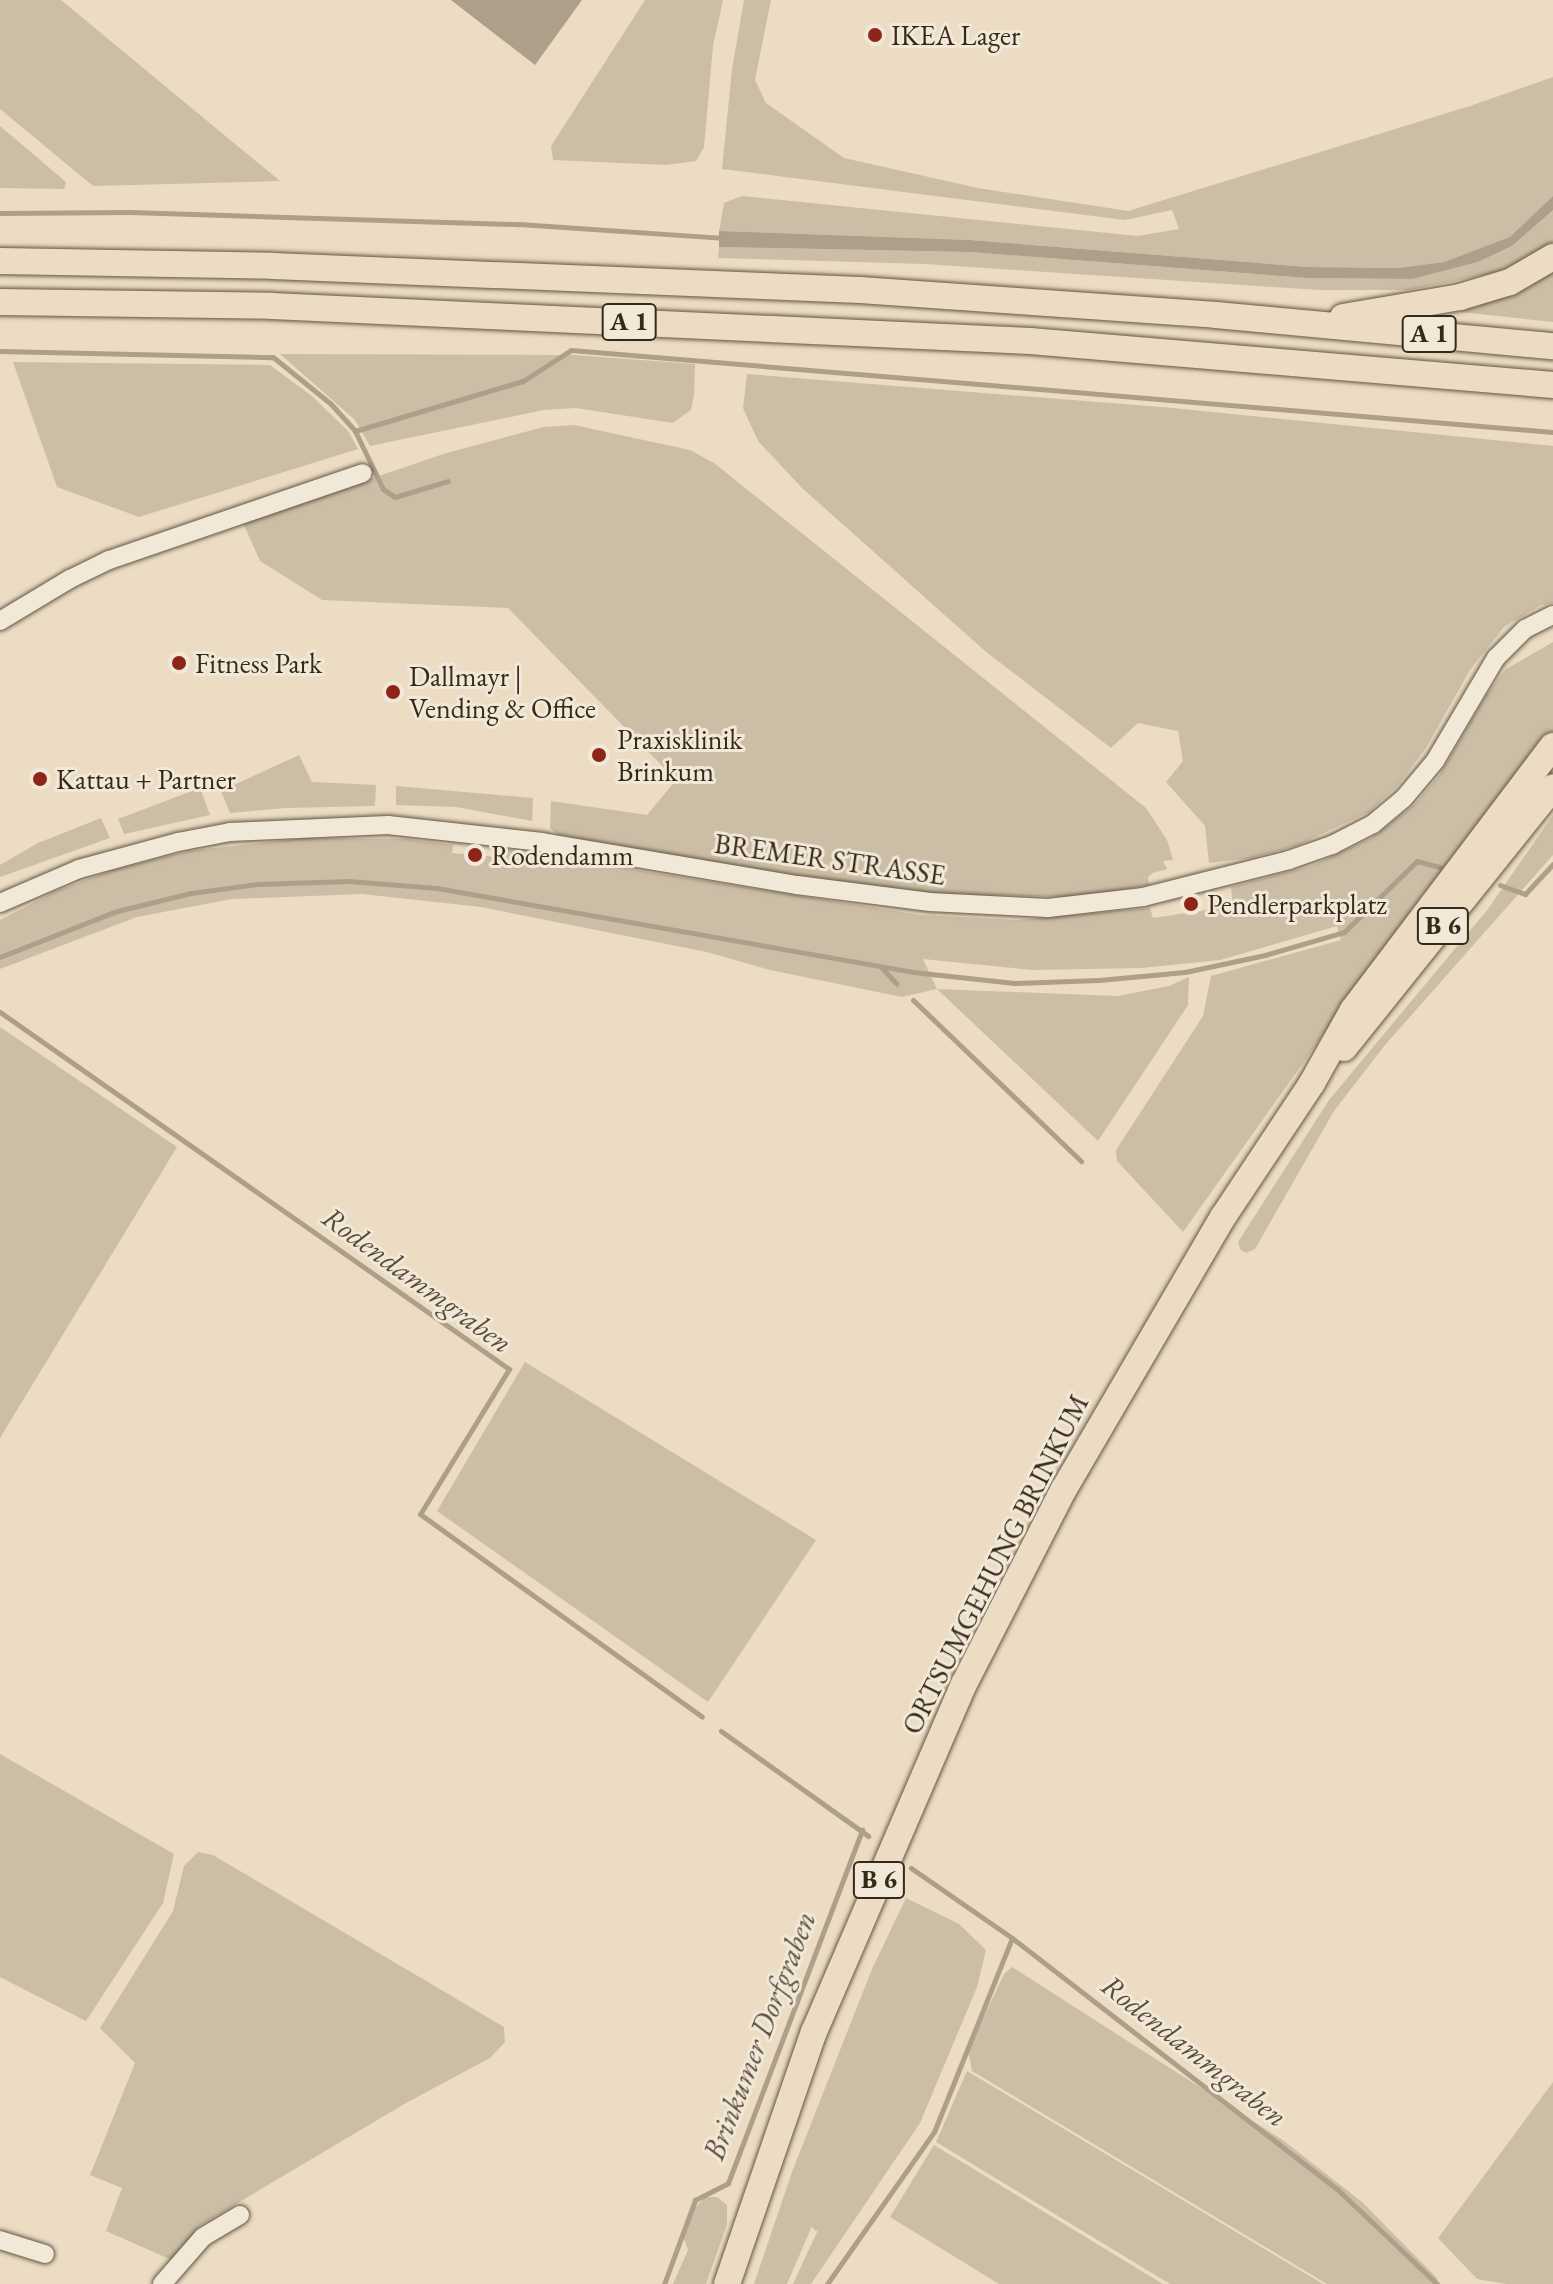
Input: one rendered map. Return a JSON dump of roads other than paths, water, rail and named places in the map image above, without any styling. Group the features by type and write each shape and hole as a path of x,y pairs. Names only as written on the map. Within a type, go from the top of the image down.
{"highway":[{"path":"1304,323 1460,297 1510,282 1553,257"},
{"name":"A 1","path":"0,261 273,266 860,290 1304,323 1553,346"},
{"name":"A 1","path":"0,302 272,306 1030,341 1553,385"},
{"name":"ORTSUMGEHUNG BRINKUM","path":"727,2284 814,2032 964,1684 1064,1489 1200,1257 1312,1083 1353,1010 1553,746"},
{"name":"ORTSUMGEHUNG BRINKUM","path":"1312,1083 1368,1021 1553,787"}],"street":[{"path":"0,621 70,579 109,560 363,473"},
{"name":"BREMER STRASSE","path":"0,903 79,869 178,842 230,832 388,825 542,842 797,885 930,902 1048,908 1143,897 1289,860 1332,845 1373,824 1404,798 1428,771 1480,679 1503,649 1525,629 1553,615"},
{"path":"162,2284 203,2237 240,2215"},
{"path":"0,2240 45,2254"}],"waterway":[{"path":"0,213 130,212 519,224 723,238"},
{"path":"355,431 523,381 571,350 1553,432"},
{"path":"0,351 273,357 331,404 355,431 383,489 395,497 448,481"},
{"path":"0,957 117,911 191,893 258,884 349,881 437,888 913,972 1014,983 1099,980 1185,972 1265,955 1344,932 1417,861 1440,867"},
{"path":"1500,885 1525,894 1553,864"},
{"path":"881,967 897,984"},
{"path":"913,1000 1081,1161"},
{"name":"Rodendammgraben","path":"0,1012 509,1369 420,1514 702,1717"},
{"name":"Rodendammgraben","path":"721,1731 868,1836"},
{"name":"Brinkumer Dorfgraben","path":"664,2284 695,2200 728,2183 862,1830"},
{"name":"Rodendammgraben","path":"911,1868 1012,1938 1337,2189 1437,2284"},
{"path":"827,2284 934,2132 1012,1938"}],"place":[{"name":"IKEA Lager","path":"875,35"},
{"name":"Fitness Park","path":"179,663"},
{"name":"Dallmayr | Vending & Office","path":"393,692"},
{"name":"Praxisklinik Brinkum","path":"599,755"},
{"name":"Kattau + Partner","path":"40,779"},
{"name":"Rodendamm","path":"475,855"},
{"name":"Pendlerparkplatz","path":"1191,904"}]}
